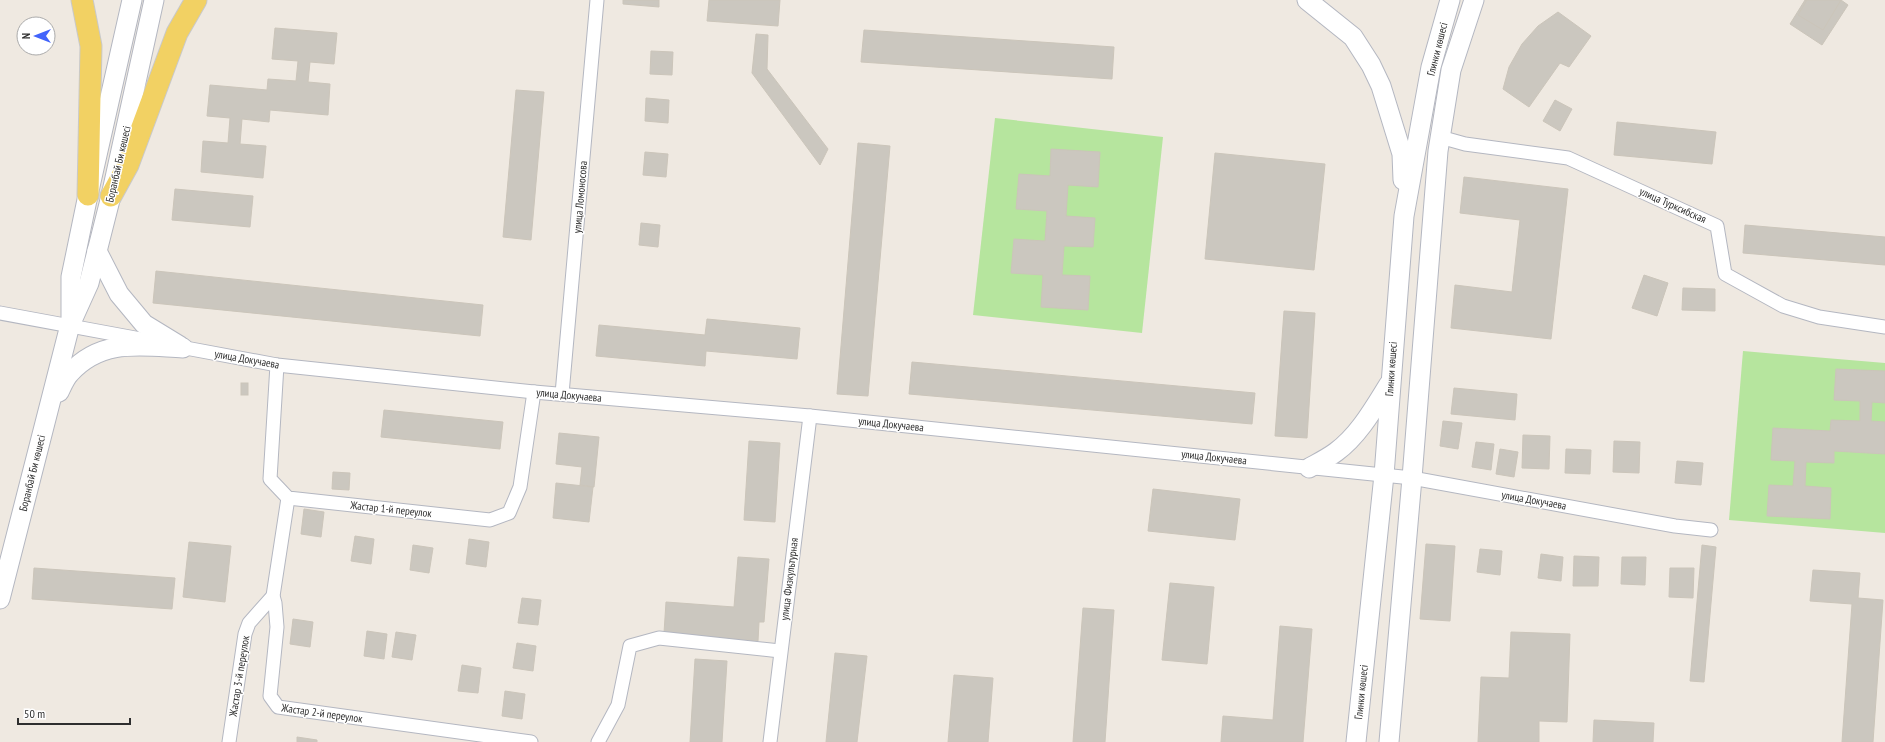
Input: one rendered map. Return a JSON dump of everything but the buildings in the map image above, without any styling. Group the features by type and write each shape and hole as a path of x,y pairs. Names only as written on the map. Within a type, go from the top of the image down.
{"main road":[{"path":"82,0 91,46 88,195"},
{"name":"Боранбай Би көшесі","path":"70,325 71,277 132,0"},
{"name":"Боранбай Би көшесі","path":"0,599 70,325 89,283 111,196 154,0"},
{"path":"111,196 128,165 177,33 196,0"},
{"path":"1307,0 1353,37 1371,65 1381,86 1402,154 1404,216"},
{"name":"Глинки көшесі","path":"1356,742 1384,475 1390,381 1404,216 1432,67 1450,0"},
{"name":"Глинки көшесі","path":"1389,742 1440,137 1451,70 1474,0"},
{"path":"97,250 119,294 144,324 183,348"},
{"path":"48,410 69,374 89,357 110,348 130,345 183,348"},
{"path":"1309,468 1336,452 1356,433 1374,409 1390,381"}],"street":[{"name":"улица Ломоносова","path":"562,394 597,0"},
{"name":"улица Турксибская","path":"1440,137 1465,144 1568,158 1718,226 1725,274 1783,306 1819,317 1885,327"},
{"name":"улица Докучаева","path":"0,313 277,365 534,392 810,416 1412,478 1675,526 1711,530"},
{"path":"277,365 270,479 288,498"},
{"name":"Жастар 1-й переулок","path":"288,498 490,520 503,516 509,513 520,486 534,392"},
{"name":"улица Физкультурная","path":"770,742 810,416"},
{"name":"Жастар 2-й переулок","path":"288,498 272,596 275,603 277,628 270,696 278,707 531,742"},
{"name":"Жастар 3-й переулок","path":"229,742 245,634 249,623 272,596"},
{"path":"598,742 618,706 630,646 659,638 780,651"}],"green space":[{"path":"995,118 1163,137 1142,333 973,315"},
{"path":"1743,351 1885,363 1885,533 1729,520"}]}
